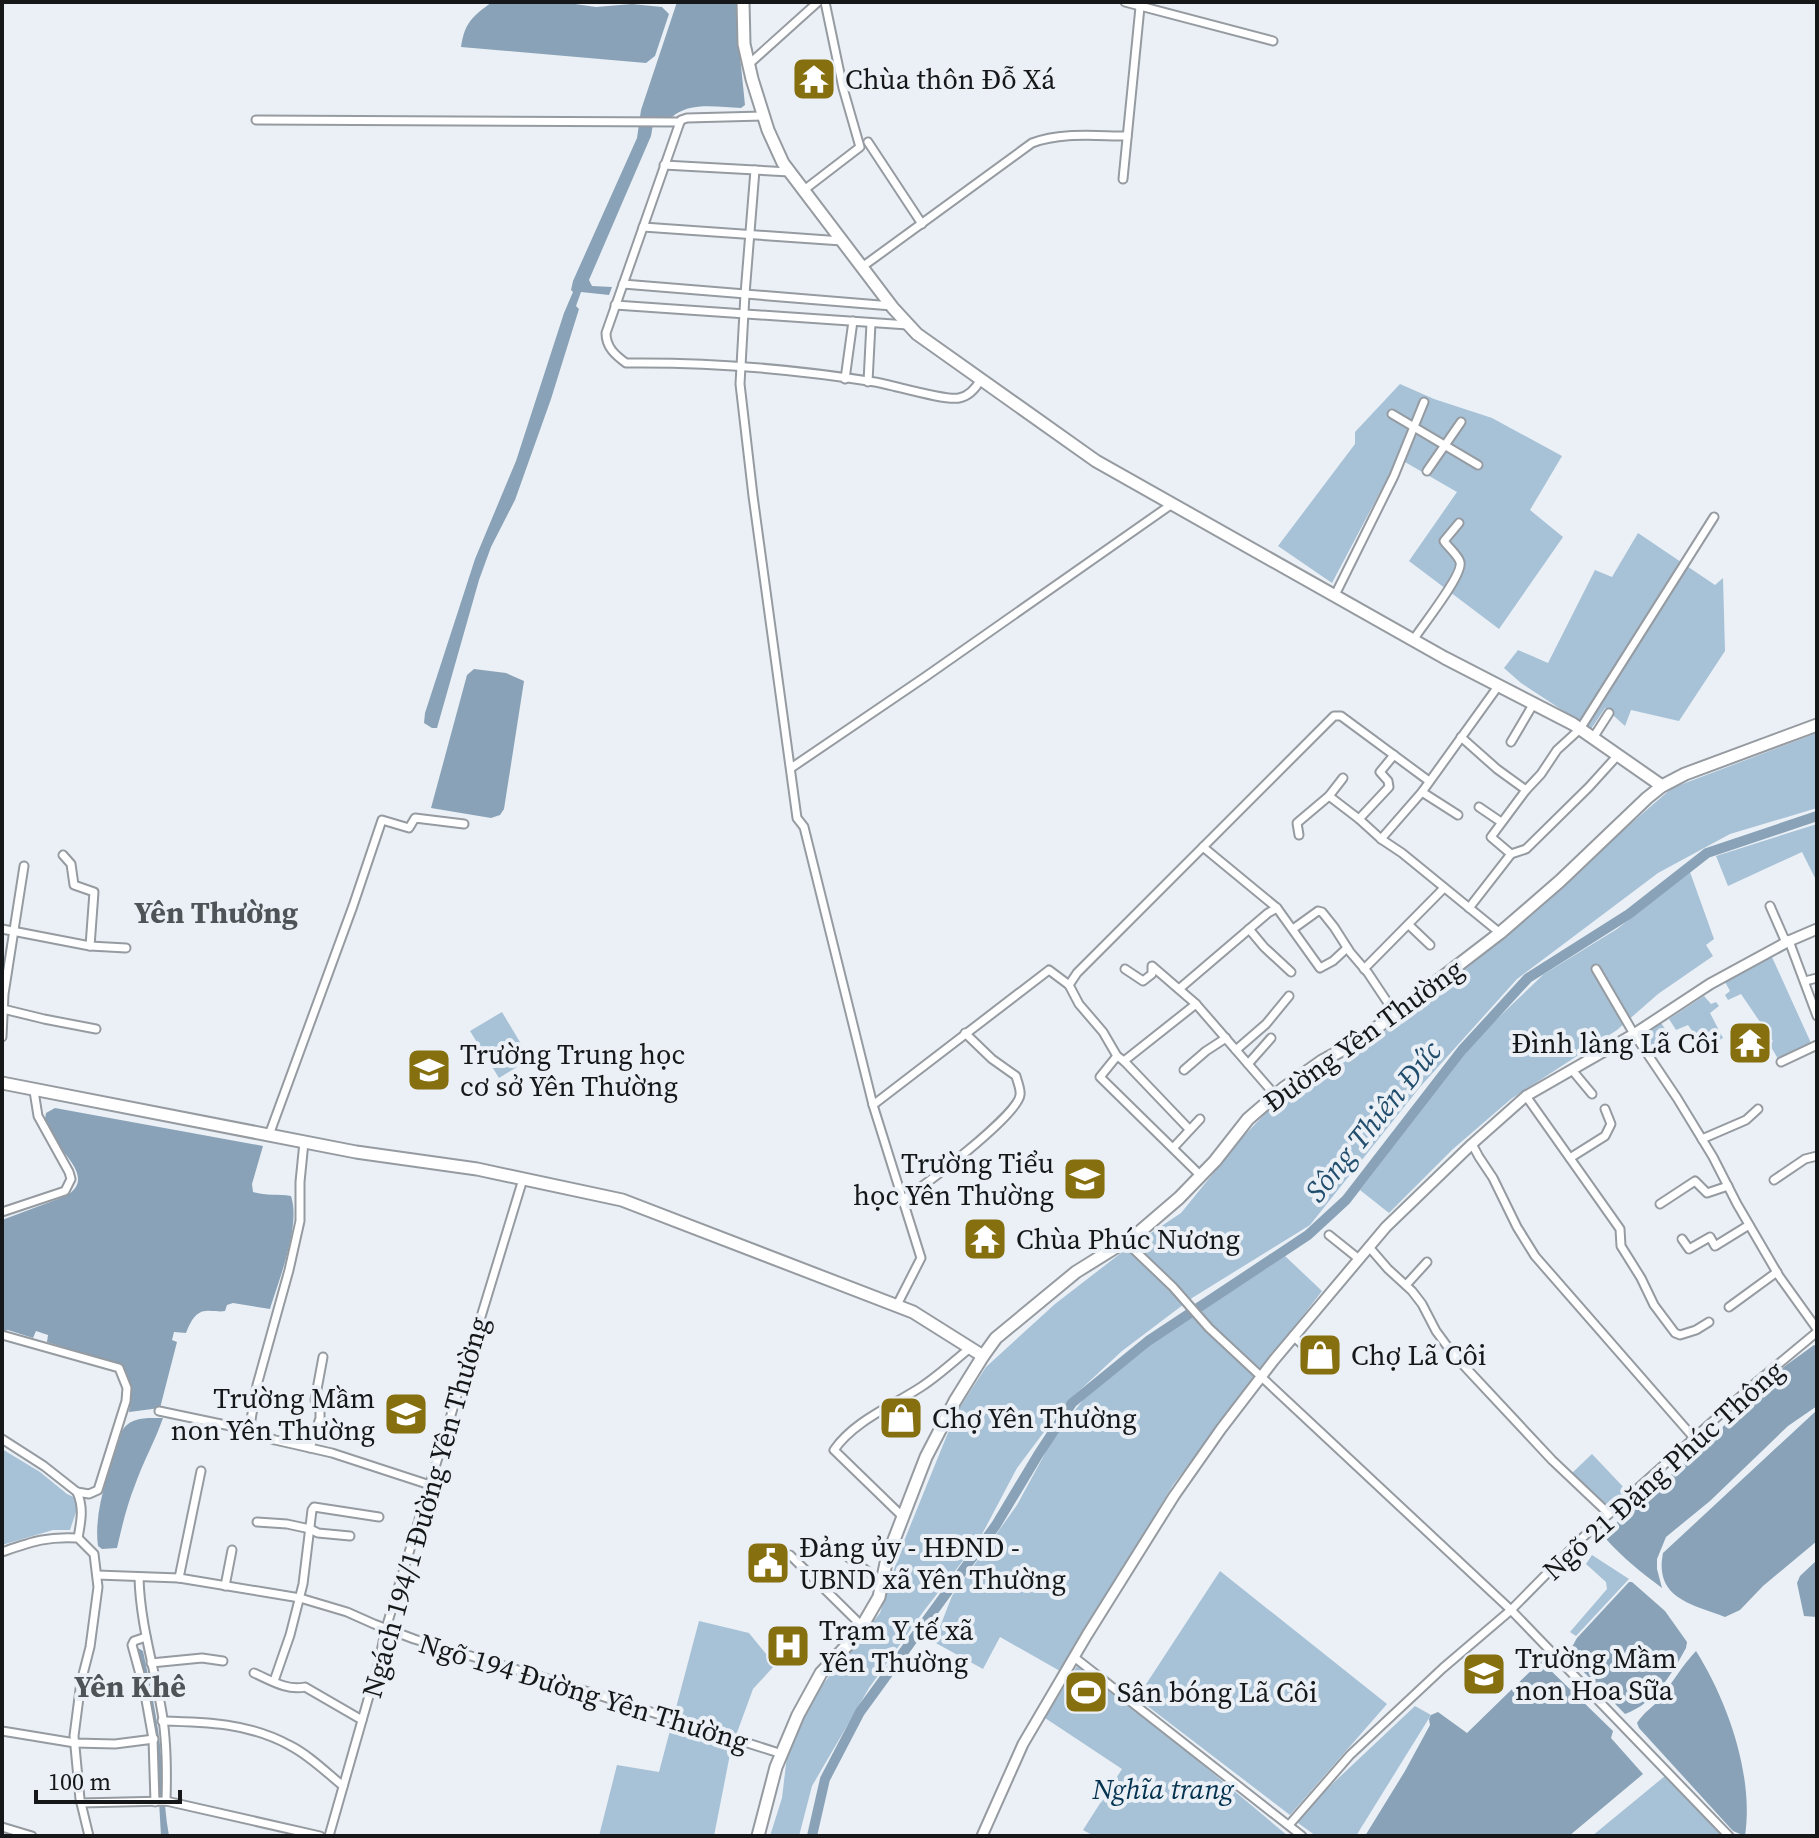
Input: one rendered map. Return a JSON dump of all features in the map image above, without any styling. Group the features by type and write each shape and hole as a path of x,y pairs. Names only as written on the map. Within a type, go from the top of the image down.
{"main road":[{"path":"743,2 744,44 763,116 783,163 892,306 917,334 1096,461 1415,638 1445,658 1580,729 1662,786"},
{"name":"Đường Yên Thường","path":"761,1832 776,1767 798,1715 821,1673 857,1635 879,1597 887,1558 926,1457 955,1401 996,1338 1076,1272 1137,1234 1201,1176 1248,1119 1275,1095 1322,1061 1362,1039 1396,1015 1500,933 1662,786 1685,774 1817,725"},
{"path":"2,1083 356,1152 477,1169 622,1200 897,1305 983,1356"}],"street":[{"path":"749,64 818,2"},
{"path":"804,190 860,147 843,88 825,2"},
{"path":"1125,2 1273,41"},
{"path":"1123,179 1140,7"},
{"path":"763,116 681,120 606,333 606,341 614,353 626,363 740,365 868,382 954,399 970,394 981,379"},
{"path":"256,120 680,122"},
{"path":"862,267 1032,143 1066,135 1127,136"},
{"path":"868,142 922,224"},
{"path":"664,165 791,172"},
{"path":"755,170 740,365 753,496 797,818 804,827 873,1105 921,1258 897,1305"},
{"path":"643,227 842,241"},
{"path":"623,284 892,306"},
{"path":"615,305 909,325"},
{"path":"845,379 853,321"},
{"path":"868,382 871,323"},
{"path":"1335,595 1394,476 1424,402"},
{"path":"1392,414 1478,465"},
{"path":"1427,471 1461,422"},
{"path":"791,768 1172,504"},
{"path":"1511,854 1491,837 1557,750 1580,729 1714,517"},
{"path":"1415,638 1451,586 1460,567 1460,560 1444,541 1459,523"},
{"path":"1381,839 1422,792 1499,685"},
{"path":"1511,742 1534,703"},
{"path":"1593,738 1609,713"},
{"path":"1069,985 1077,973 1334,716 1341,716 1429,781"},
{"path":"1461,737 1526,790"},
{"path":"1359,819 1389,787 1380,772 1394,755"},
{"path":"1469,908 1511,854 1526,849 1618,755"},
{"path":"1299,835 1297,823 1329,796 1343,778"},
{"path":"1422,792 1458,815"},
{"path":"1329,796 1500,933"},
{"path":"1479,807 1501,822"},
{"path":"269,1135 382,820 409,828 415,818 464,824"},
{"path":"1203,847 1277,908 1320,968 1347,948"},
{"path":"63,855 71,864 74,885 94,892 90,946"},
{"path":"2,1037 4,994 24,866"},
{"path":"1364,969 1444,888"},
{"path":"1770,906 1783,936 1789,941 1817,1016"},
{"path":"1179,989 1277,908"},
{"path":"1293,929 1318,911 1322,912 1396,1015"},
{"path":"1409,925 1430,945"},
{"path":"2,929 90,946 126,948"},
{"path":"1249,929 1291,972"},
{"path":"982,1836 1023,1744 1174,1496 1293,1336 1369,1247 1416,1197 1526,1096 1634,1034 1710,984 1817,929"},
{"path":"1125,969 1143,981 1152,974 1152,966 1196,1004 1275,1095"},
{"path":"1596,969 1702,1139 1777,1272 1817,1330"},
{"path":"873,1105 1049,970 1069,985 1079,1004 1121,1058 1189,1129"},
{"path":"1805,981 1817,978"},
{"path":"1236,1050 1266,1024 1289,996"},
{"path":"1196,1004 1121,1058 1100,1077 1201,1176"},
{"path":"3,1009 96,1029"},
{"path":"902,1200 922,1188 1006,1116 1020,1094 1016,1076 992,1059 965,1033"},
{"path":"1184,1070 1226,1038"},
{"path":"1248,1064 1271,1038"},
{"path":"1781,1062 1817,1045"},
{"path":"1572,1070 1592,1094"},
{"path":"2,1212 65,1191 71,1179 38,1116 34,1091"},
{"path":"1526,1096 1620,1229 1621,1246 1661,1317 1680,1335 1709,1322"},
{"path":"1570,1158 1605,1136 1611,1124 1605,1109"},
{"path":"1702,1139 1746,1120 1758,1109"},
{"path":"1173,1148 1200,1119"},
{"path":"249,1431 257,1385 300,1221 304,1142"},
{"path":"1472,1144 1535,1256 1694,1438"},
{"path":"1774,1180 1805,1159 1816,1158"},
{"name":"Ngách 194/1 Đường Yên Thường","path":"329,1836 386,1628 523,1179"},
{"path":"1660,1204 1695,1181 1707,1193 1728,1186"},
{"path":"1682,1239 1689,1249 1710,1237 1715,1246 1749,1225"},
{"path":"1329,1235 1359,1259"},
{"path":"1126,1242 1261,1377 1511,1610 1729,1836"},
{"path":"1369,1247 1422,1304 1453,1354 1552,1460 1609,1514"},
{"path":"1406,1285 1427,1262"},
{"path":"1729,1307 1777,1272"},
{"name":"Ngõ 21 Đặng Phúc Thông","path":"1289,1825 1350,1755 1443,1668 1511,1610 1581,1539 1817,1330"},
{"path":"2,1335 119,1368 127,1388 126,1401 98,1490 89,1494 77,1492 2,1439"},
{"path":"1293,1336 1328,1368"},
{"path":"902,1516 834,1450 839,1442 864,1422 924,1385 970,1348"},
{"path":"310,1448 320,1418 320,1405 315,1400 323,1357"},
{"path":"159,1411 332,1453 430,1485"},
{"path":"179,1578 201,1471"},
{"path":"77,1492 82,1510 78,1538"},
{"path":"274,1681 300,1598 312,1510 314,1507 379,1517"},
{"path":"257,1522 287,1524 318,1533 350,1536"},
{"path":"2,1552 56,1536 78,1538 94,1554 98,1587 94,1625 81,1682 75,1743 81,1803 89,1836"},
{"path":"225,1586 232,1550"},
{"path":"844,1554 882,1582"},
{"path":"790,1555 862,1626"},
{"name":"Ngõ 194 Đường Yên Thường","path":"97,1575 179,1578 300,1598 347,1612 414,1639 782,1754"},
{"path":"139,1577 140,1605 162,1710 158,1738 161,1802"},
{"path":"146,1637 134,1641 132,1645 167,1763 161,1802"},
{"path":"1074,1657 1302,1836"},
{"path":"151,1663 202,1658 223,1661"},
{"path":"254,1673 296,1689 305,1687 362,1720"},
{"path":"162,1721 206,1722 257,1731 289,1745 343,1786"},
{"path":"2,1731 75,1743 115,1744 158,1738"},
{"path":"81,1803 148,1800 320,1836"},
{"path":"2,1827 32,1836"}],"green space":[{"path":"1400,384 1492,418 1562,456 1530,510 1563,537 1499,629 1409,561 1457,492 1398,458 1332,583 1278,546 1355,444 1355,432"},
{"path":"1638,533 1715,585 1723,578 1725,651 1679,721 1631,710 1625,726 1605,708 1591,729 1521,683 1504,668 1518,650 1548,663 1595,570 1612,577"},
{"path":"1817,733 1817,808 1730,834 1658,873 1517,979 1420,1087 1310,1225 1192,1298 1122,1351 1065,1404 1017,1468 979,1540 869,1688 812,1786 799,1836 770,1836 782,1798 787,1756 815,1694 880,1613 900,1551 956,1413 986,1367 1055,1304 1121,1253 1181,1213 1274,1104 1363,1051 1431,990 1514,930 1672,788"},
{"path":"1817,824 1817,882 1802,852 1728,886 1716,856"},
{"path":"1690,872 1714,939 1706,945 1713,956 1658,994 1617,1030 1511,1099 1453,1149 1389,1213 1360,1190 1478,1037 1544,974 1617,929"},
{"path":"1772,957 1811,1043 1778,1059 1770,1045 1773,1041 1741,994 1728,1000 1725,995 1730,991 1724,980"},
{"path":"1704,996 1711,1004 1716,1002 1719,1006 1710,1013 1723,1038 1705,1049 1688,1025 1676,1030 1669,1019"},
{"path":"502,1012 530,1059 499,1078 470,1031"},
{"path":"1660,1021 1668,1034 1661,1041 1660,1048 1651,1055 1636,1037"},
{"path":"1285,1256 1322,1291 1173,1485 1060,1671 1000,1637 983,1669 934,1642 952,1596 1017,1505 1054,1437 1083,1400 1150,1343"},
{"path":"2,1449 80,1500 70,1530 53,1530 2,1545"},
{"path":"1592,1454 1628,1492 1608,1511 1571,1474"},
{"path":"1592,1555 1629,1579 1576,1636 1570,1632 1607,1589 1606,1582 1586,1564"},
{"name":"Nghĩa trang","path":"1220,1571 1387,1704 1290,1815 1137,1698"},
{"path":"699,1621 749,1633 775,1665 753,1689 731,1749 714,1836 599,1836 617,1765 659,1772"},
{"name":"Nghĩa trang","path":"1077,1666 1153,1723 1288,1836 1094,1836 1083,1830 1122,1769 1045,1718"},
{"name":"Nghĩa trang","path":"1415,1706 1431,1715 1356,1836 1316,1836 1294,1820"},
{"path":"1665,1776 1722,1836 1592,1836"}],"shaded area":[{"path":"492,2 561,2 596,7 632,4 662,7 669,14 655,56 646,63 461,47 470,21"},
{"path":"677,2 737,2 745,105 741,108 695,107 671,118 654,118 651,136 589,280 592,286 612,287 609,295 581,292 576,306 579,309 551,399 515,500 491,547 479,580 437,728 432,728 424,723 425,713 475,559 516,461 573,292 573,281 637,138 641,110"},
{"path":"474,669 506,673 524,681 504,809 500,815 491,818 431,808 467,675"},
{"path":"55,1108 263,1146 252,1184 253,1192 291,1196 291,1237 270,1309 233,1303 227,1305 225,1311 198,1314 186,1333 174,1332 172,1340 177,1342 160,1408 129,1412 130,1383 122,1366 47,1342 48,1335 36,1331 33,1338 8,1330 2,1332 2,1220 66,1196 78,1183 76,1169 54,1139 45,1119 46,1113"},
{"path":"1814,1345 1817,1346 1817,1406 1788,1426 1710,1501 1666,1537 1657,1559 1662,1588 1612,1546 1606,1539 1607,1531 1714,1437 1741,1406 1785,1366"},
{"path":"1817,1410 1817,1541 1763,1586 1740,1610 1725,1617 1678,1597 1664,1580 1663,1553"},
{"path":"163,1418 132,1493 117,1548 102,1549 98,1546 97,1532 100,1503 122,1431 133,1421"},
{"path":"1817,1560 1817,1617 1804,1616 1797,1583"},
{"path":"1629,1582 1665,1611 1687,1642 1661,1687 1645,1703 1625,1714 1572,1660 1572,1647"},
{"path":"138,1648 143,1651 156,1716 169,1836 161,1836 156,1748"},
{"path":"1696,1651 1718,1693 1736,1740 1746,1789 1745,1836 1733,1831 1637,1723 1660,1699"},
{"path":"1541,1661 1613,1731 1611,1738 1643,1774 1569,1836 1365,1836 1405,1771 1430,1725 1431,1715 1438,1712 1467,1733"}],"waterway":[{"name":"Sông Thiên Đức","path":"812,1836 825,1779 860,1712 996,1525 1072,1403 1148,1341 1308,1235 1346,1200 1462,1050 1528,978 1629,914 1707,853 1817,816"}],"place":[{"name":"Chùa thôn Đỗ Xá","path":"814,79"},
{"name":"Đình làng Lã Côi","path":"1750,1043"},
{"name":"Trường Trung học cơ sở Yên Thường","path":"429,1070"},
{"name":"Trường Tiểu học Yên Thường","path":"1085,1179"},
{"name":"Chùa Phúc Nương","path":"985,1239"},
{"name":"Chợ Lã Côi","path":"1320,1355"},
{"name":"Trường Mầm non Yên Thường","path":"406,1414"},
{"name":"Chợ Yên Thường","path":"901,1418"},
{"name":"Đảng ủy - HĐND - UBND xã Yên Thường","path":"768,1563"},
{"name":"Trạm Y tế xã Yên Thường","path":"788,1646"},
{"name":"Trường Mầm non Hoa Sữa","path":"1484,1674"},
{"name":"Sân bóng Lã Côi","path":"1086,1692"}],"district":[{"name":"Yên Thường","path":"216,912"},
{"name":"Yên Khê","path":"130,1686"}]}
